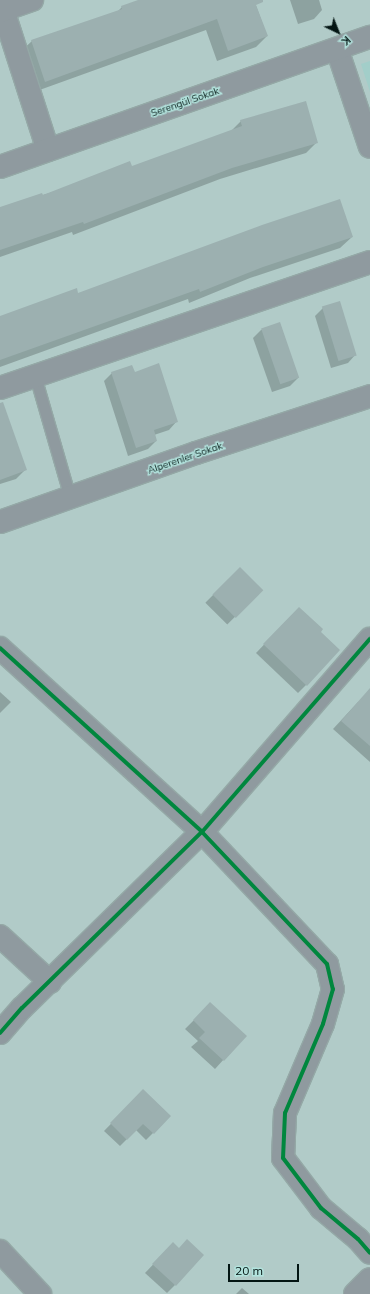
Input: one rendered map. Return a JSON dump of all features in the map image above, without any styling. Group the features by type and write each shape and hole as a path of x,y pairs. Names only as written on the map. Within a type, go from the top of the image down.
{"street":[{"path":"32,0 2,11 48,150"},
{"name":"Serengül Sokak","path":"0,167 370,37"},
{"path":"337,49 370,147"},
{"path":"0,388 370,262"},
{"name":"Alperenler Sokak","path":"0,522 196,453 370,396"},
{"path":"0,1033 202,832 370,639"},
{"path":"0,648 202,832 327,964 333,989 323,1024 285,1113 283,1158 321,1208 358,1239 370,1253"},
{"path":"0,936 50,982"},
{"path":"0,1251 40,1294"},
{"path":"355,1294 370,1279"}],"lane":[{"path":"35,376 70,498"}],"shaded area":[{"path":"370,61 370,92 361,64"}],"building":[{"path":"138,0 263,0 263,2 256,5 268,36 228,51 217,19 45,82 31,40 122,9 121,6"},
{"path":"306,101 318,143 232,168 84,224 83,222 0,250 0,207 42,193 43,195 130,161 132,166 242,126 240,120"},
{"path":"340,199 353,237 263,267 200,292 199,289 0,360 0,316 77,288 78,293 262,225"},
{"path":"340,301 357,356 338,361 322,307"},
{"path":"280,322 299,378 280,384 261,329"},
{"path":"159,363 178,422 154,430 157,441 136,448 111,372 132,365 135,372"},
{"path":"3,402 27,470 0,480 0,403"},
{"path":"240,567 263,590 236,618 212,595"},
{"path":"299,607 323,629 321,632 340,650 307,686 263,644"},
{"path":"370,688 370,746 341,721"},
{"path":"210,1002 247,1036 224,1061 199,1038 205,1032 193,1020"},
{"path":"143,1089 171,1116 154,1134 143,1124 127,1140 110,1123"},
{"path":"187,1239 204,1255 176,1286 152,1264 173,1242 179,1248"}],"cycle path":[{"path":"0,1033 22,1008 202,832 370,639"},
{"path":"0,648 202,832 327,964 333,989 323,1024 285,1113 283,1158 321,1208 358,1239 370,1253"}]}
